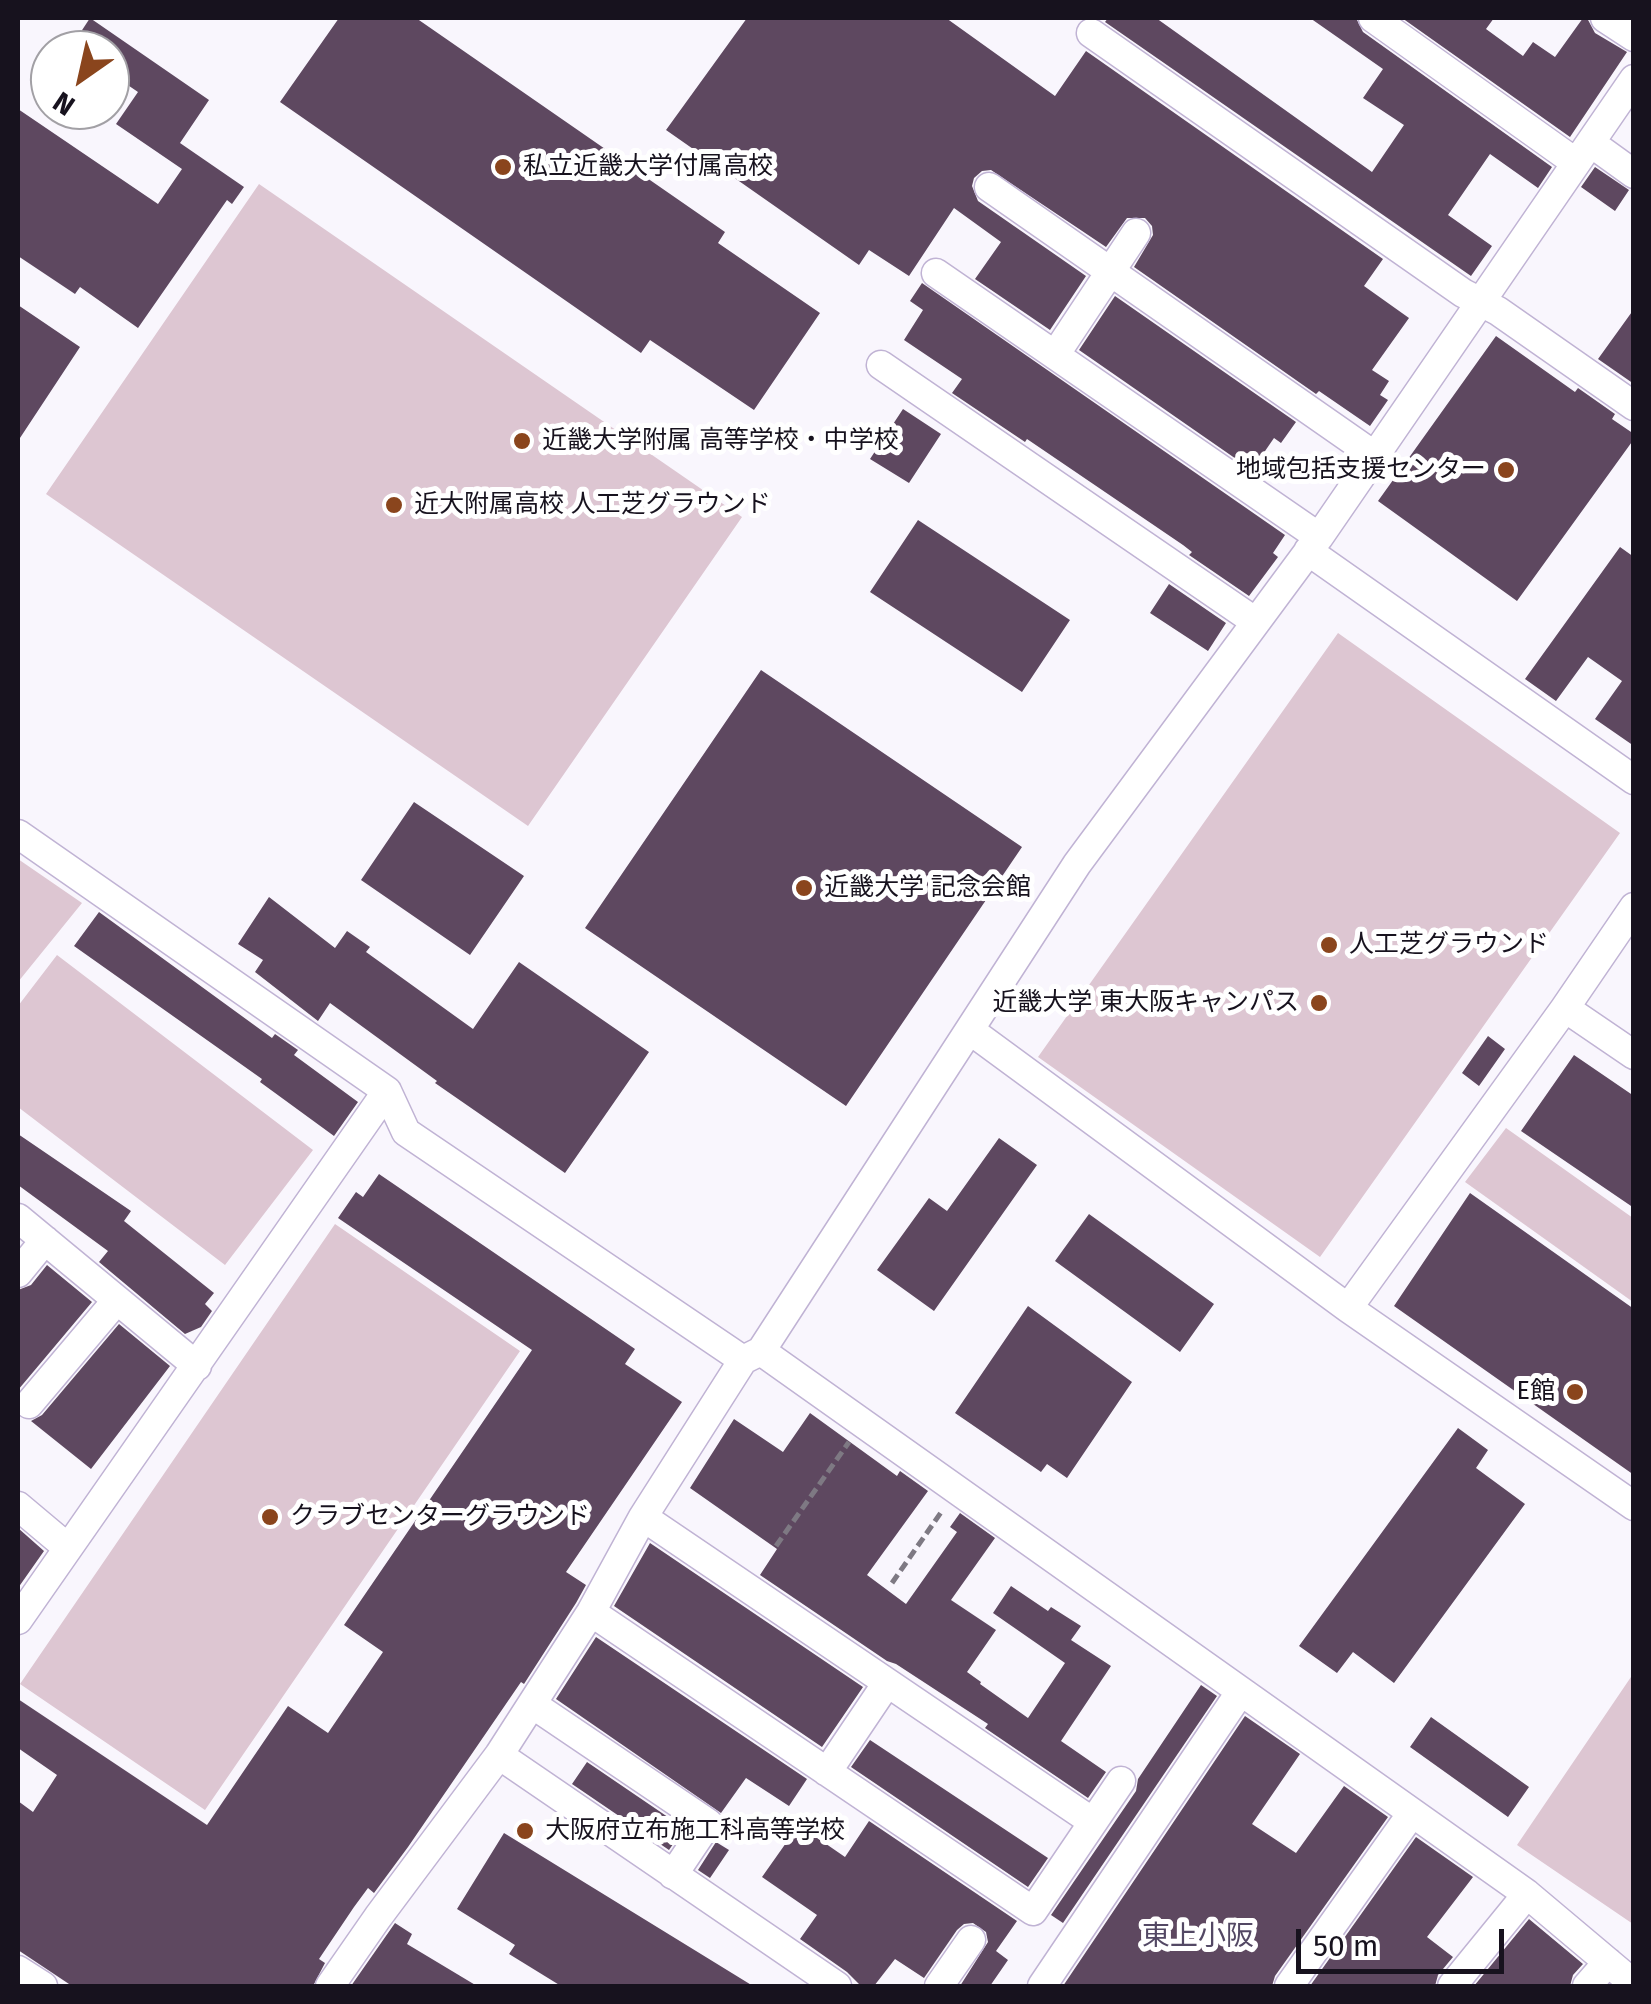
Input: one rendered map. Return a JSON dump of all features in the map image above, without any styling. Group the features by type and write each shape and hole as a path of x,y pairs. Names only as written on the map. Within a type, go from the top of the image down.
{"street":[{"path":"1373,18 1583,153 1634,174"},
{"path":"1605,18 1634,37"},
{"path":"1091,33 1634,406"},
{"path":"330,1986 499,1756 592,1612 643,1517 970,1031 1077,864 1314,544 1634,79"},
{"path":"989,186 1374,456"},
{"path":"1054,355 1136,233"},
{"path":"936,273 1054,355 1634,780"},
{"path":"881,365 1256,622"},
{"path":"18,834 387,1091 406,1132 862,1423 1526,1894 1634,1984"},
{"path":"1348,1308 1634,908"},
{"path":"1566,1008 1634,1054"},
{"path":"970,1031 1348,1308 1634,1506"},
{"path":"18,1620 387,1091"},
{"path":"18,1218 197,1366"},
{"path":"18,1273 45,1240"},
{"path":"28,1404 118,1300"},
{"path":"18,1506 68,1548"},
{"path":"643,1517 1093,1822"},
{"path":"592,1612 1033,1911 1121,1781"},
{"path":"827,1772 887,1683"},
{"path":"1042,1986 1240,1691"},
{"path":"532,1704 708,1823 673,1875"},
{"path":"499,1756 837,1986"},
{"path":"1289,1986 1412,1813"},
{"path":"1452,1986 1526,1894"},
{"path":"940,1986 971,1940"},
{"path":"1587,1986 1608,1962"},
{"path":"18,1970 43,1986"}],"path":[{"path":"776,1546 862,1423"},
{"path":"892,1583 956,1490"}],"shaded area":[{"name":"近大附属高校 人工芝グラウンド","path":"259,184 742,517 528,826 46,494"},
{"name":"人工芝グラウンド","path":"1338,633 1620,833 1320,1257 1038,1057"},
{"path":"18,859 82,903 18,982"},
{"path":"57,955 313,1150 225,1265 18,1107 18,1006"},
{"path":"1506,1128 1633,1218 1633,1302 1465,1182"},
{"name":"クラブセンターグラウンド","path":"335,1224 520,1351 205,1810 20,1684"},
{"path":"1633,1674 1634,1924 1517,1845"}],"building":[{"path":"90,18 107,30 82,30"},
{"name":"私立近畿大学付属高校","path":"339,18 416,18 725,232 718,243 820,313 754,410 650,340 641,353 280,102"},
{"path":"747,18 946,18 1055,96 1086,51 1383,259 1364,286 1409,318 1372,370 1389,381 1380,395 1388,400 1370,426 1319,391 1316,394 1134,267 1153,235 1145,218 1127,218 1106,247 991,170 974,178 972,186 978,201 1086,276 1050,330 975,279 1001,242 954,208 909,276 869,250 859,265 666,130"},
{"path":"1108,18 1156,18 1372,172 1404,125 1363,98 1383,69 1310,18 1356,18 1363,32 1552,167 1538,188 1490,154 1448,215 1492,246 1471,276 1105,22"},
{"path":"1402,18 1494,18 1486,29 1523,56 1533,42 1555,57 1583,18 1587,18 1595,33 1627,52 1570,137"},
{"path":"130,46 209,100 180,143 244,187 232,204 227,200 138,328 80,287 75,294 18,256 18,109 30,117 30,130 49,130 158,204 182,169 125,130 130,130 130,104 138,92 130,87"},
{"path":"1595,167 1629,190 1615,211 1581,187"},
{"path":"922,283 1285,535 1273,553 1278,557 1249,596 1189,555 1192,552 1183,545 952,393 962,379 904,340 923,310 910,301"},
{"path":"1115,296 1296,422 1281,443 1274,438 1252,470 1079,350"},
{"path":"18,305 80,347 18,441"},
{"path":"1634,309 1634,384 1598,359"},
{"name":"地域包括支援センター","path":"1496,336 1575,392 1578,388 1615,414 1612,419 1634,434 1517,601 1378,501"},
{"path":"903,409 941,434 909,483 870,459"},
{"path":"918,520 1070,620 1022,692 870,592"},
{"path":"1620,547 1634,557 1634,746 1595,719 1622,681 1588,657 1556,701 1525,679"},
{"path":"1169,584 1226,623 1208,651 1150,613"},
{"name":"近畿大学 記念会館","path":"761,670 1022,847 846,1106 585,928"},
{"path":"414,802 524,876 470,955 361,880"},
{"path":"269,897 335,948 347,931 370,947 366,952 473,1029 519,962 649,1052 565,1173 435,1083 330,1003 318,1021 255,972 263,960 238,944"},
{"path":"99,912 272,1038 275,1034 298,1050 294,1055 358,1102 334,1136 260,1082 262,1079 74,946"},
{"path":"1488,1036 1505,1049 1479,1086 1462,1073"},
{"path":"1574,1055 1634,1096 1634,1208 1521,1131"},
{"path":"18,1134 131,1211 124,1221 214,1293 205,1304 212,1311 201,1327 185,1334 99,1262 108,1251 18,1185"},
{"path":"999,1138 1037,1165 934,1311 877,1270 929,1198 947,1211"},
{"path":"379,1174 635,1349 625,1364 682,1402 566,1572 586,1585 576,1603 524,1684 521,1682 408,1847 374,1893 368,1888 354,1907 319,1959 325,1963 313,1986 72,1986 18,1950 18,1801 33,1812 57,1775 18,1748 18,1699 207,1825 288,1706 328,1733 383,1652 344,1625 532,1350 338,1218 356,1192 363,1197"},
{"name":"E館","path":"1470,1193 1634,1309 1634,1475 1394,1306"},
{"path":"1089,1214 1214,1304 1180,1352 1055,1261"},
{"path":"47,1265 92,1302 18,1390 18,1290 31,1285"},
{"path":"1028,1306 1132,1382 1067,1478 1047,1464 1041,1472 955,1413"},
{"path":"119,1324 170,1366 91,1469 31,1421 42,1415"},
{"path":"810,1413 897,1476 900,1471 928,1491 867,1575 906,1604 957,1532 950,1527 960,1513 995,1538 951,1600 996,1630 967,1672 980,1684 1028,1718 1065,1663 993,1613 1011,1586 1048,1611 1051,1607 1081,1626 1071,1640 1111,1666 1061,1741 1106,1772 1088,1798 985,1728 988,1724 760,1575 777,1549 690,1488 734,1419 783,1452"},
{"path":"1458,1428 1488,1450 1476,1468 1525,1504 1394,1683 1353,1652 1337,1673 1299,1646"},
{"path":"18,1528 44,1551 18,1588"},
{"path":"650,1543 863,1687 822,1747 614,1606"},
{"path":"596,1637 807,1779 789,1806 746,1778 721,1813 556,1699"},
{"path":"1201,1685 1217,1696 1063,1923 1051,1915 1136,1791 1138,1779"},
{"path":"1245,1716 1300,1754 1252,1824 1296,1853 1344,1786 1388,1817 1275,1976 1272,1986 1063,1986"},
{"path":"1431,1717 1529,1787 1508,1817 1410,1747"},
{"path":"870,1740 1048,1858 1028,1887 851,1767"},
{"path":"587,1762 684,1828 669,1850 572,1784"},
{"path":"787,1817 845,1857 869,1821 1017,1921 996,1951 1008,1960 990,1986 960,1986 988,1942 986,1932 973,1923 957,1930 924,1978 895,1959 874,1986 861,1986 800,1939 817,1915 762,1877 786,1843 774,1835"},
{"path":"504,1833 753,1986 561,1986 509,1954 515,1945 457,1909"},
{"path":"1416,1837 1473,1877 1427,1937 1453,1957 1438,1975 1435,1986 1310,1986"},
{"path":"716,1842 729,1850 710,1878 698,1870"},
{"path":"1529,1919 1583,1964 1573,1975 1570,1986 1474,1986"},
{"path":"395,1923 412,1934 407,1944 477,1986 351,1986"}],"place":[{"name":"私立近畿大学付属高校","path":"503,167"},
{"name":"近畿大学附属 高等学校・中学校","path":"522,441"},
{"name":"地域包括支援センター","path":"1506,470"},
{"name":"近大附属高校 人工芝グラウンド","path":"394,505"},
{"name":"近畿大学 記念会館","path":"804,888"},
{"name":"人工芝グラウンド","path":"1329,945"},
{"name":"近畿大学 東大阪キャンパス","path":"1319,1003"},
{"name":"E館","path":"1575,1392"},
{"name":"クラブセンターグラウンド","path":"270,1517"},
{"name":"大阪府立布施工科高等学校","path":"525,1831"}],"district":[{"name":"東上小阪","path":"1198,1937"}]}
